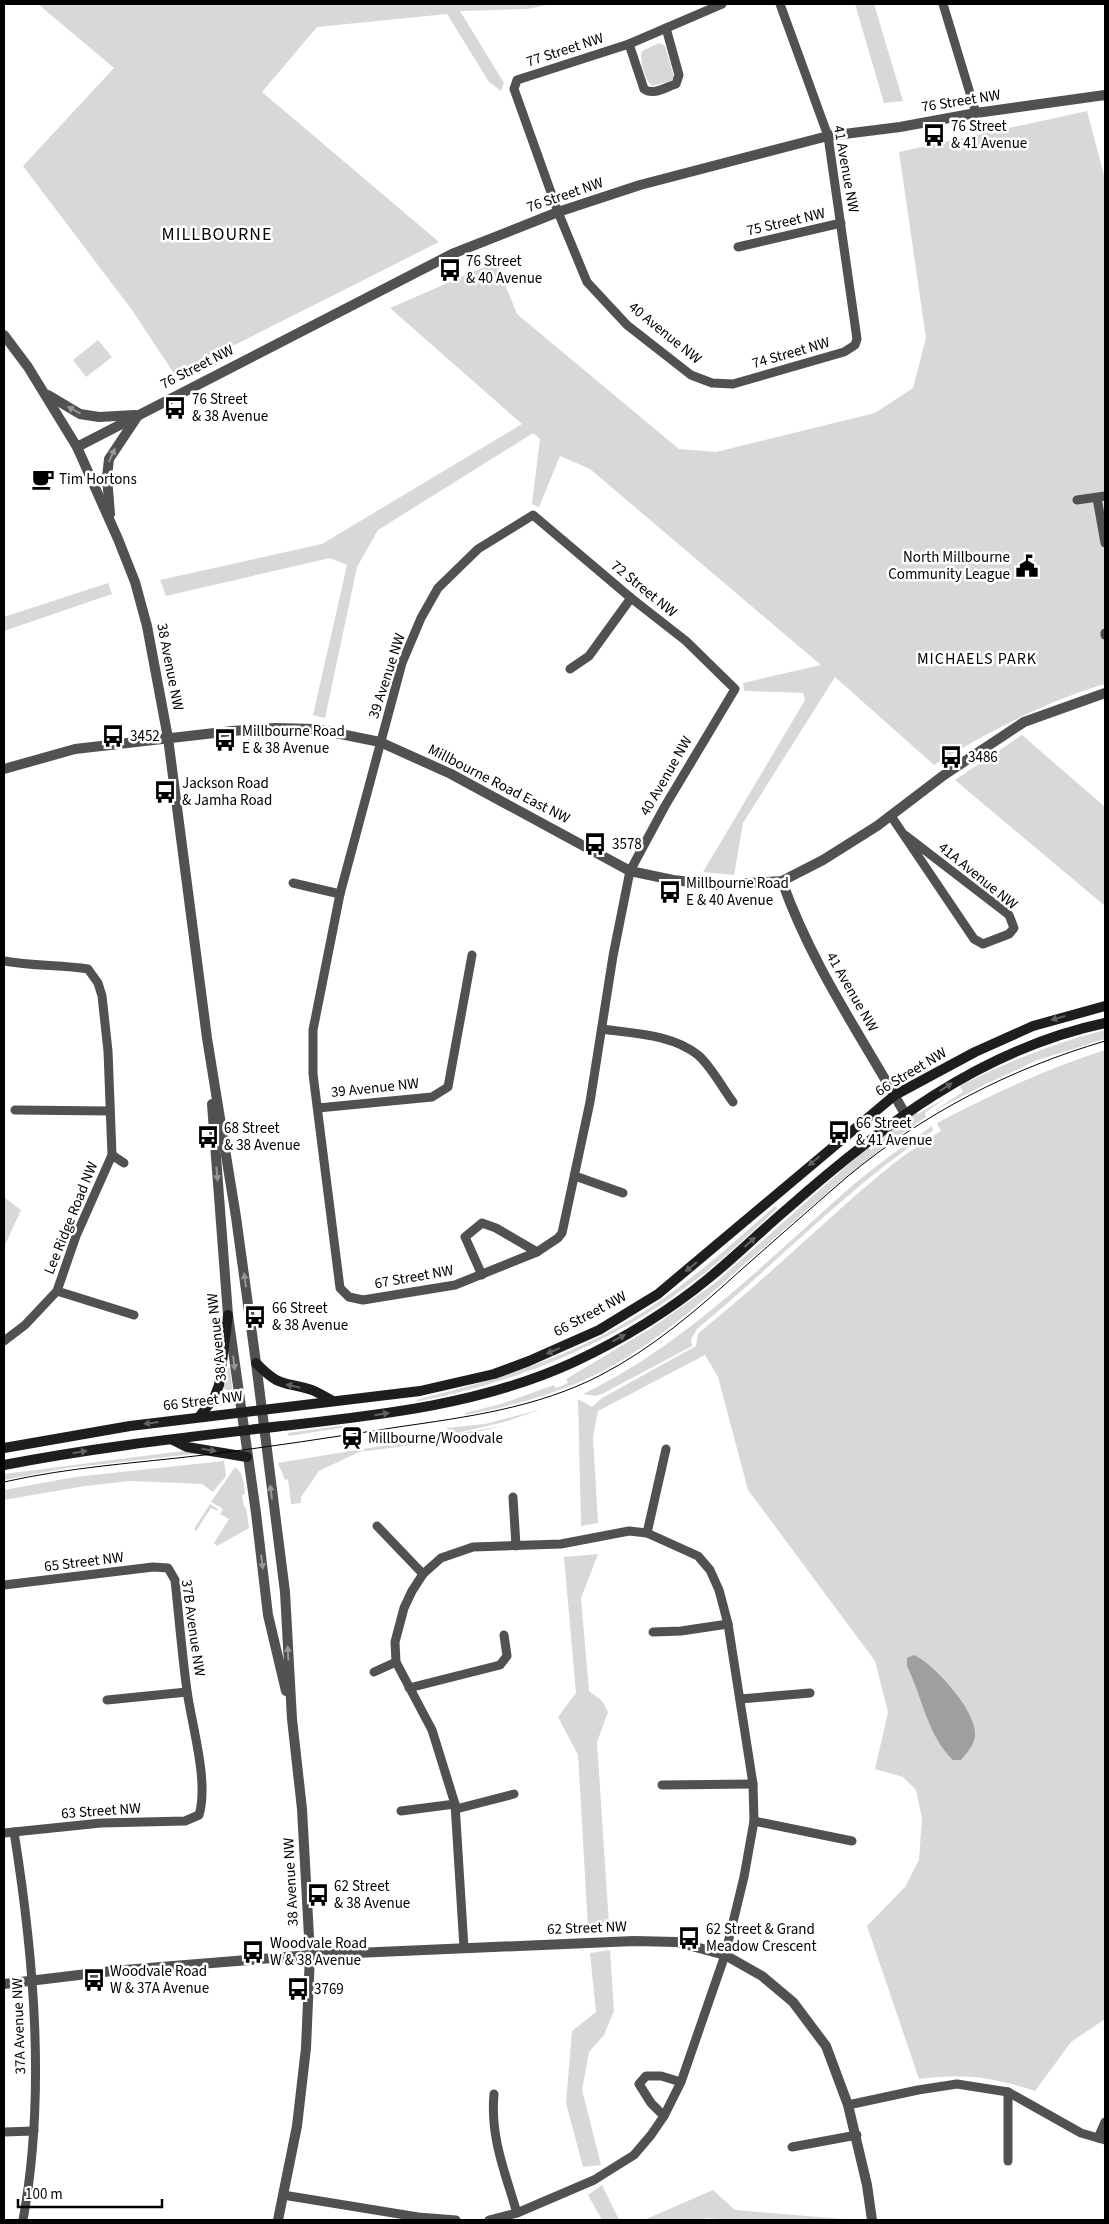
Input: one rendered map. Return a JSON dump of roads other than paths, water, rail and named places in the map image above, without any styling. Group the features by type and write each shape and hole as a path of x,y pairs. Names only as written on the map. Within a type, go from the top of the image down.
{"main road":[{"name":"66 Street NW","path":"4,1448 130,1426 240,1411 420,1391 494,1374 529,1361 599,1330 658,1294 895,1095 975,1052 1033,1026 1105,1006"},
{"name":"66 Street NW","path":"4,1465 130,1444 426,1407 515,1384 574,1362 665,1310 700,1284 818,1182 905,1114 952,1082 995,1060 1051,1038 1105,1023"},
{"path":"199,1417 214,1398 219,1385 228,1315"},
{"path":"256,1363 274,1380 312,1390 334,1401"},
{"path":"172,1440 188,1447 247,1457"}],"street":[{"name":"77 Street NW","path":"514,89 517,80 629,44 722,4"},
{"name":"41 Avenue NW","path":"780,4 828,136 857,330 855,345"},
{"path":"943,4 976,113"},
{"path":"629,44 644,89 654,92 676,84 679,75 666,28"},
{"name":"40 Avenue NW","path":"514,89 558,212 587,282 627,325 691,375 712,383 732,384"},
{"name":"76 Street NW","path":"77,446 452,254 558,212 640,185 828,136 900,127 976,113 1105,95"},
{"name":"75 Street NW","path":"738,247 841,224"},
{"name":"38 Avenue NW","path":"4,334 45,393 77,446 110,520 136,585 147,626 168,738 207,1038 236,1217 285,1592 292,1720 302,1809 310,1955 306,2048 297,2126 278,2220"},
{"name":"74 Street NW","path":"732,384 844,352 855,345"},
{"path":"45,393 80,414 99,417 139,415"},
{"path":"110,520 107,477 109,459 139,415"},
{"path":"1077,500 1101,497 1105,543"},
{"name":"72 Street NW","path":"533,515 631,598 686,641 735,689"},
{"name":"39 Avenue NW","path":"349,1297 340,1288 313,1074 313,1030 340,894 402,663 422,618 438,588 478,549 533,515"},
{"path":"570,669 589,656 631,598"},
{"name":"40 Avenue NW","path":"549,1244 558,1238 564,1228 630,871 665,806 735,689"},
{"name":"Millbourne Road East NW","path":"4,769 75,749 275,728 316,728 380,742 451,774 630,871 673,880 718,885 782,881 823,860 891,816 944,775 1024,722 1105,693"},
{"name":"41A Avenue NW","path":"891,816 974,939 983,944 1010,934 1014,928 1009,915 905,835"},
{"name":"41 Avenue NW","path":"782,881 792,910 813,955 905,1114"},
{"path":"293,883 340,894"},
{"name":"39 Avenue NW","path":"318,1108 432,1096 448,1086 472,955"},
{"name":"Lee Ridge Road NW","path":"4,961 26,965 70,966 88,969 94,975 102,996 108,1051 112,1155 76,1236 57,1291 25,1325 4,1341"},
{"path":"602,1029 661,1038 679,1043 700,1056 733,1102"},
{"name":"38 Avenue NW","path":"207,1038 228,1315 268,1615 292,1720"},
{"path":"15,1110 110,1111"},
{"name":"Lee Ridge Road NW","path":"112,1155 124,1163"},
{"path":"575,1176 622,1194"},
{"name":"67 Street NW","path":"482,1274 465,1237 482,1223 496,1228 537,1252"},
{"name":"67 Street NW","path":"349,1297 363,1300 454,1286 537,1252 549,1244"},
{"name":"Lee Ridge Road NW","path":"57,1291 134,1315"},
{"path":"647,1533 666,1449"},
{"path":"513,1497 516,1546"},
{"path":"377,1526 423,1574"},
{"path":"464,1948 456,1807 432,1730 396,1662 395,1642 404,1608 423,1574 441,1558 473,1547 561,1544 629,1531 647,1533 698,1556 710,1570 719,1590 728,1624 753,1784 754,1821 744,1878 725,1955 681,2082 664,2116 651,2135 634,2154 594,2180 517,2213 489,2220"},
{"name":"65 Street NW","path":"4,1585 153,1567 168,1568"},
{"name":"37B Avenue NW","path":"168,1568 175,1580 187,1692 197,1746 203,1802 199,1815"},
{"path":"653,1632 681,1631 728,1624"},
{"path":"410,1688 500,1665 507,1656 504,1635"},
{"path":"374,1672 396,1662"},
{"name":"37B Avenue NW","path":"107,1700 187,1692"},
{"path":"740,1699 810,1693"},
{"path":"662,1785 753,1784"},
{"path":"402,1810 456,1807 514,1794"},
{"name":"63 Street NW","path":"4,1832 101,1824 185,1821 199,1815"},
{"path":"754,1821 852,1841"},
{"name":"37A Avenue NW","path":"14,1832 25,1901 32,1979 34,2131 23,2220"},
{"name":"62 Street NW","path":"4,1984 32,1979 310,1955 464,1948 677,1942 725,1955 762,1976 792,2002 826,2046 848,2105"},
{"path":"664,2116 651,2103 639,2084 646,2076 661,2076 681,2082"},
{"path":"872,2220 867,2185 848,2105 957,2084 1008,2092 1082,2133 1102,2139 1105,2122"},
{"path":"1008,2092 1008,2161"},
{"path":"494,2094 492,2115 494,2131 517,2213"},
{"path":"4,2132 34,2131"},
{"path":"792,2148 856,2135"},
{"path":"283,2195 418,2218 456,2220"}],"tram line":[{"path":"4,1482 79,1469 253,1449 475,1415 526,1404 575,1387 619,1365 674,1328 847,1177 906,1133 937,1113 1002,1079 1070,1052 1105,1041"}],"place":[{"name":"76 Street & 41 Avenue","path":"934,135"},
{"name":"76 Street & 40 Avenue","path":"450,270"},
{"name":"76 Street & 38 Avenue","path":"175,408"},
{"name":"Tim Hortons","path":"43,479"},
{"name":"North Millbourne Community League","path":"1027,566"},
{"name":"3452","path":"113,736"},
{"name":"Millbourne Road E & 38 Avenue","path":"225,740"},
{"name":"3486","path":"951,757"},
{"name":"Jackson Road & Jamha Road","path":"165,792"},
{"name":"3578","path":"595,844"},
{"name":"Millbourne Road E & 40 Avenue","path":"670,892"},
{"name":"66 Street & 41 Avenue","path":"839,1132"},
{"name":"68 Street & 38 Avenue","path":"208,1137"},
{"name":"66 Street & 38 Avenue","path":"255,1317"},
{"name":"Millbourne/Woodvale","path":"352,1438"},
{"name":"62 Street & 38 Avenue","path":"318,1895"},
{"name":"62 Street & Grand Meadow Crescent","path":"689,1938"},
{"name":"Woodvale Road W & 38 Avenue","path":"253,1952"},
{"name":"Woodvale Road W & 37A Avenue","path":"94,1980"},
{"name":"3769","path":"298,1989"}],"district":[{"name":"MILLBOURNE","path":"217,234"},
{"name":"MICHAELS PARK","path":"977,659"}]}
